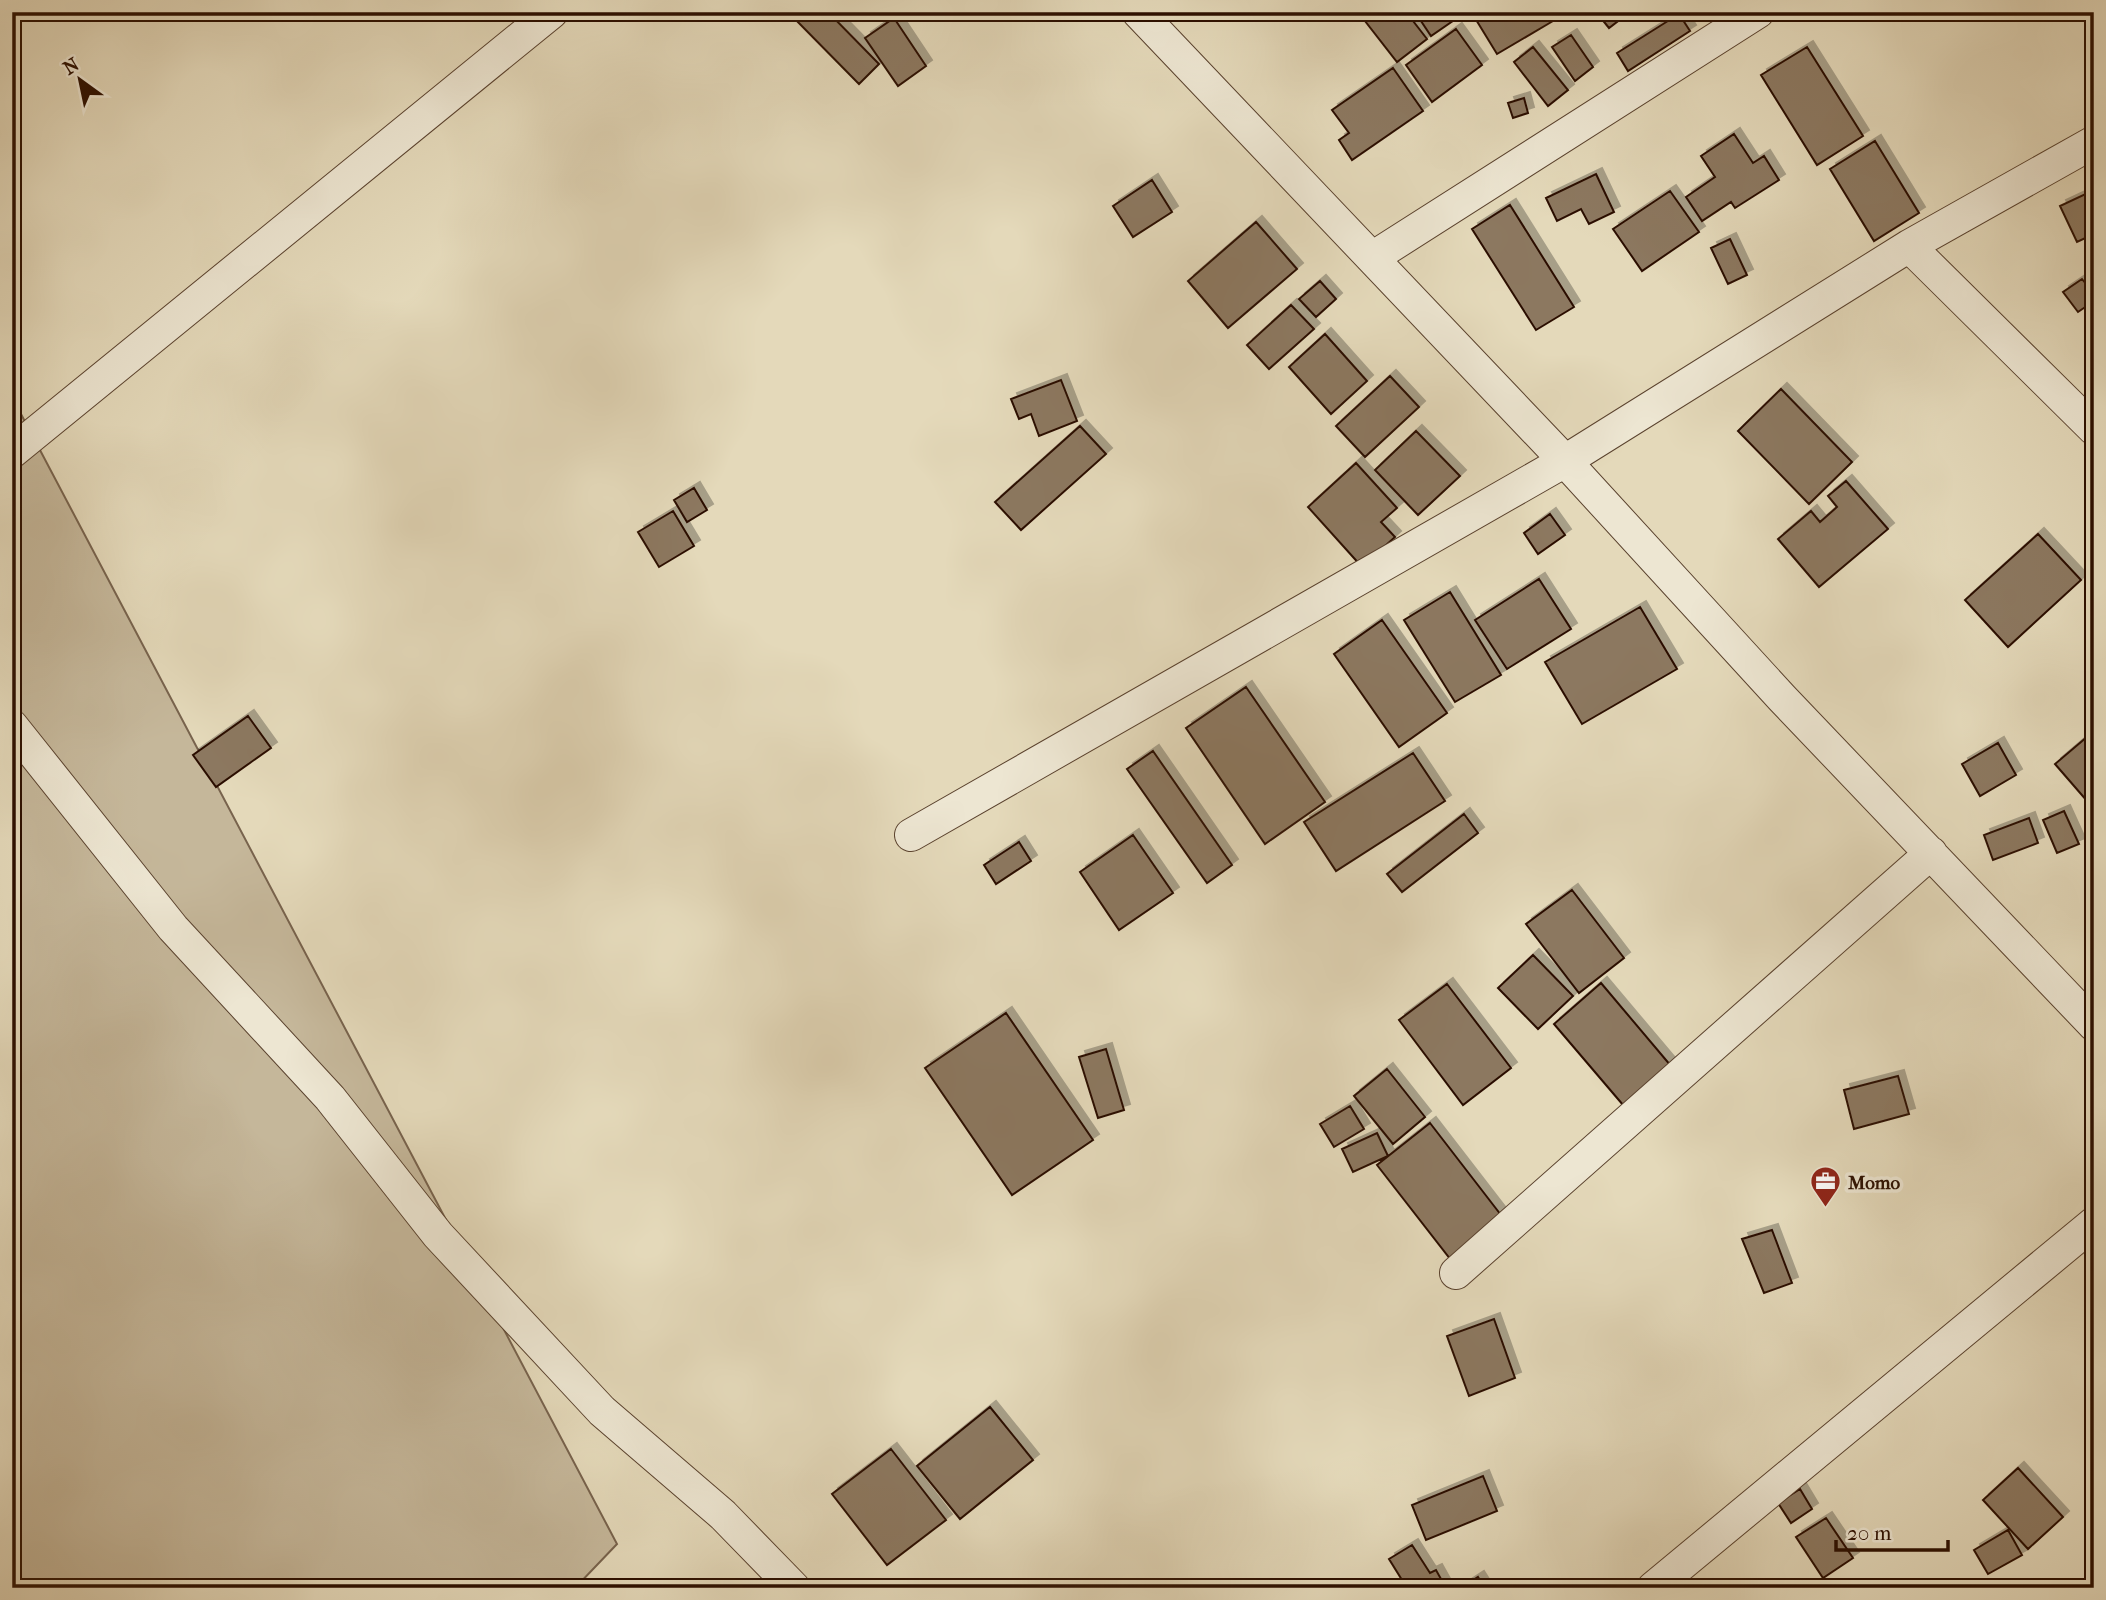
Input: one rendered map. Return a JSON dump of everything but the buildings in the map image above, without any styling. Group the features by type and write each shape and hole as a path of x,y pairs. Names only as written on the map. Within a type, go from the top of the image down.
{"street":[{"path":"12,452 552,12"},
{"path":"1138,12 1565,461 1782,698 2094,1025"},
{"path":"1372,258 1758,12"},
{"path":"911,835 1565,461 1909,246 2094,142"},
{"path":"1909,246 2094,429"},
{"path":"12,726 173,929 330,1098 438,1235 602,1411 723,1515 794,1588"},
{"path":"1456,1273 1931,853"},
{"path":"1653,1588 2094,1223"}],"shaded area":[{"path":"12,397 617,1544 575,1588 12,1588"}],"place":[{"name":"Momo","path":"1825,1209"}]}
